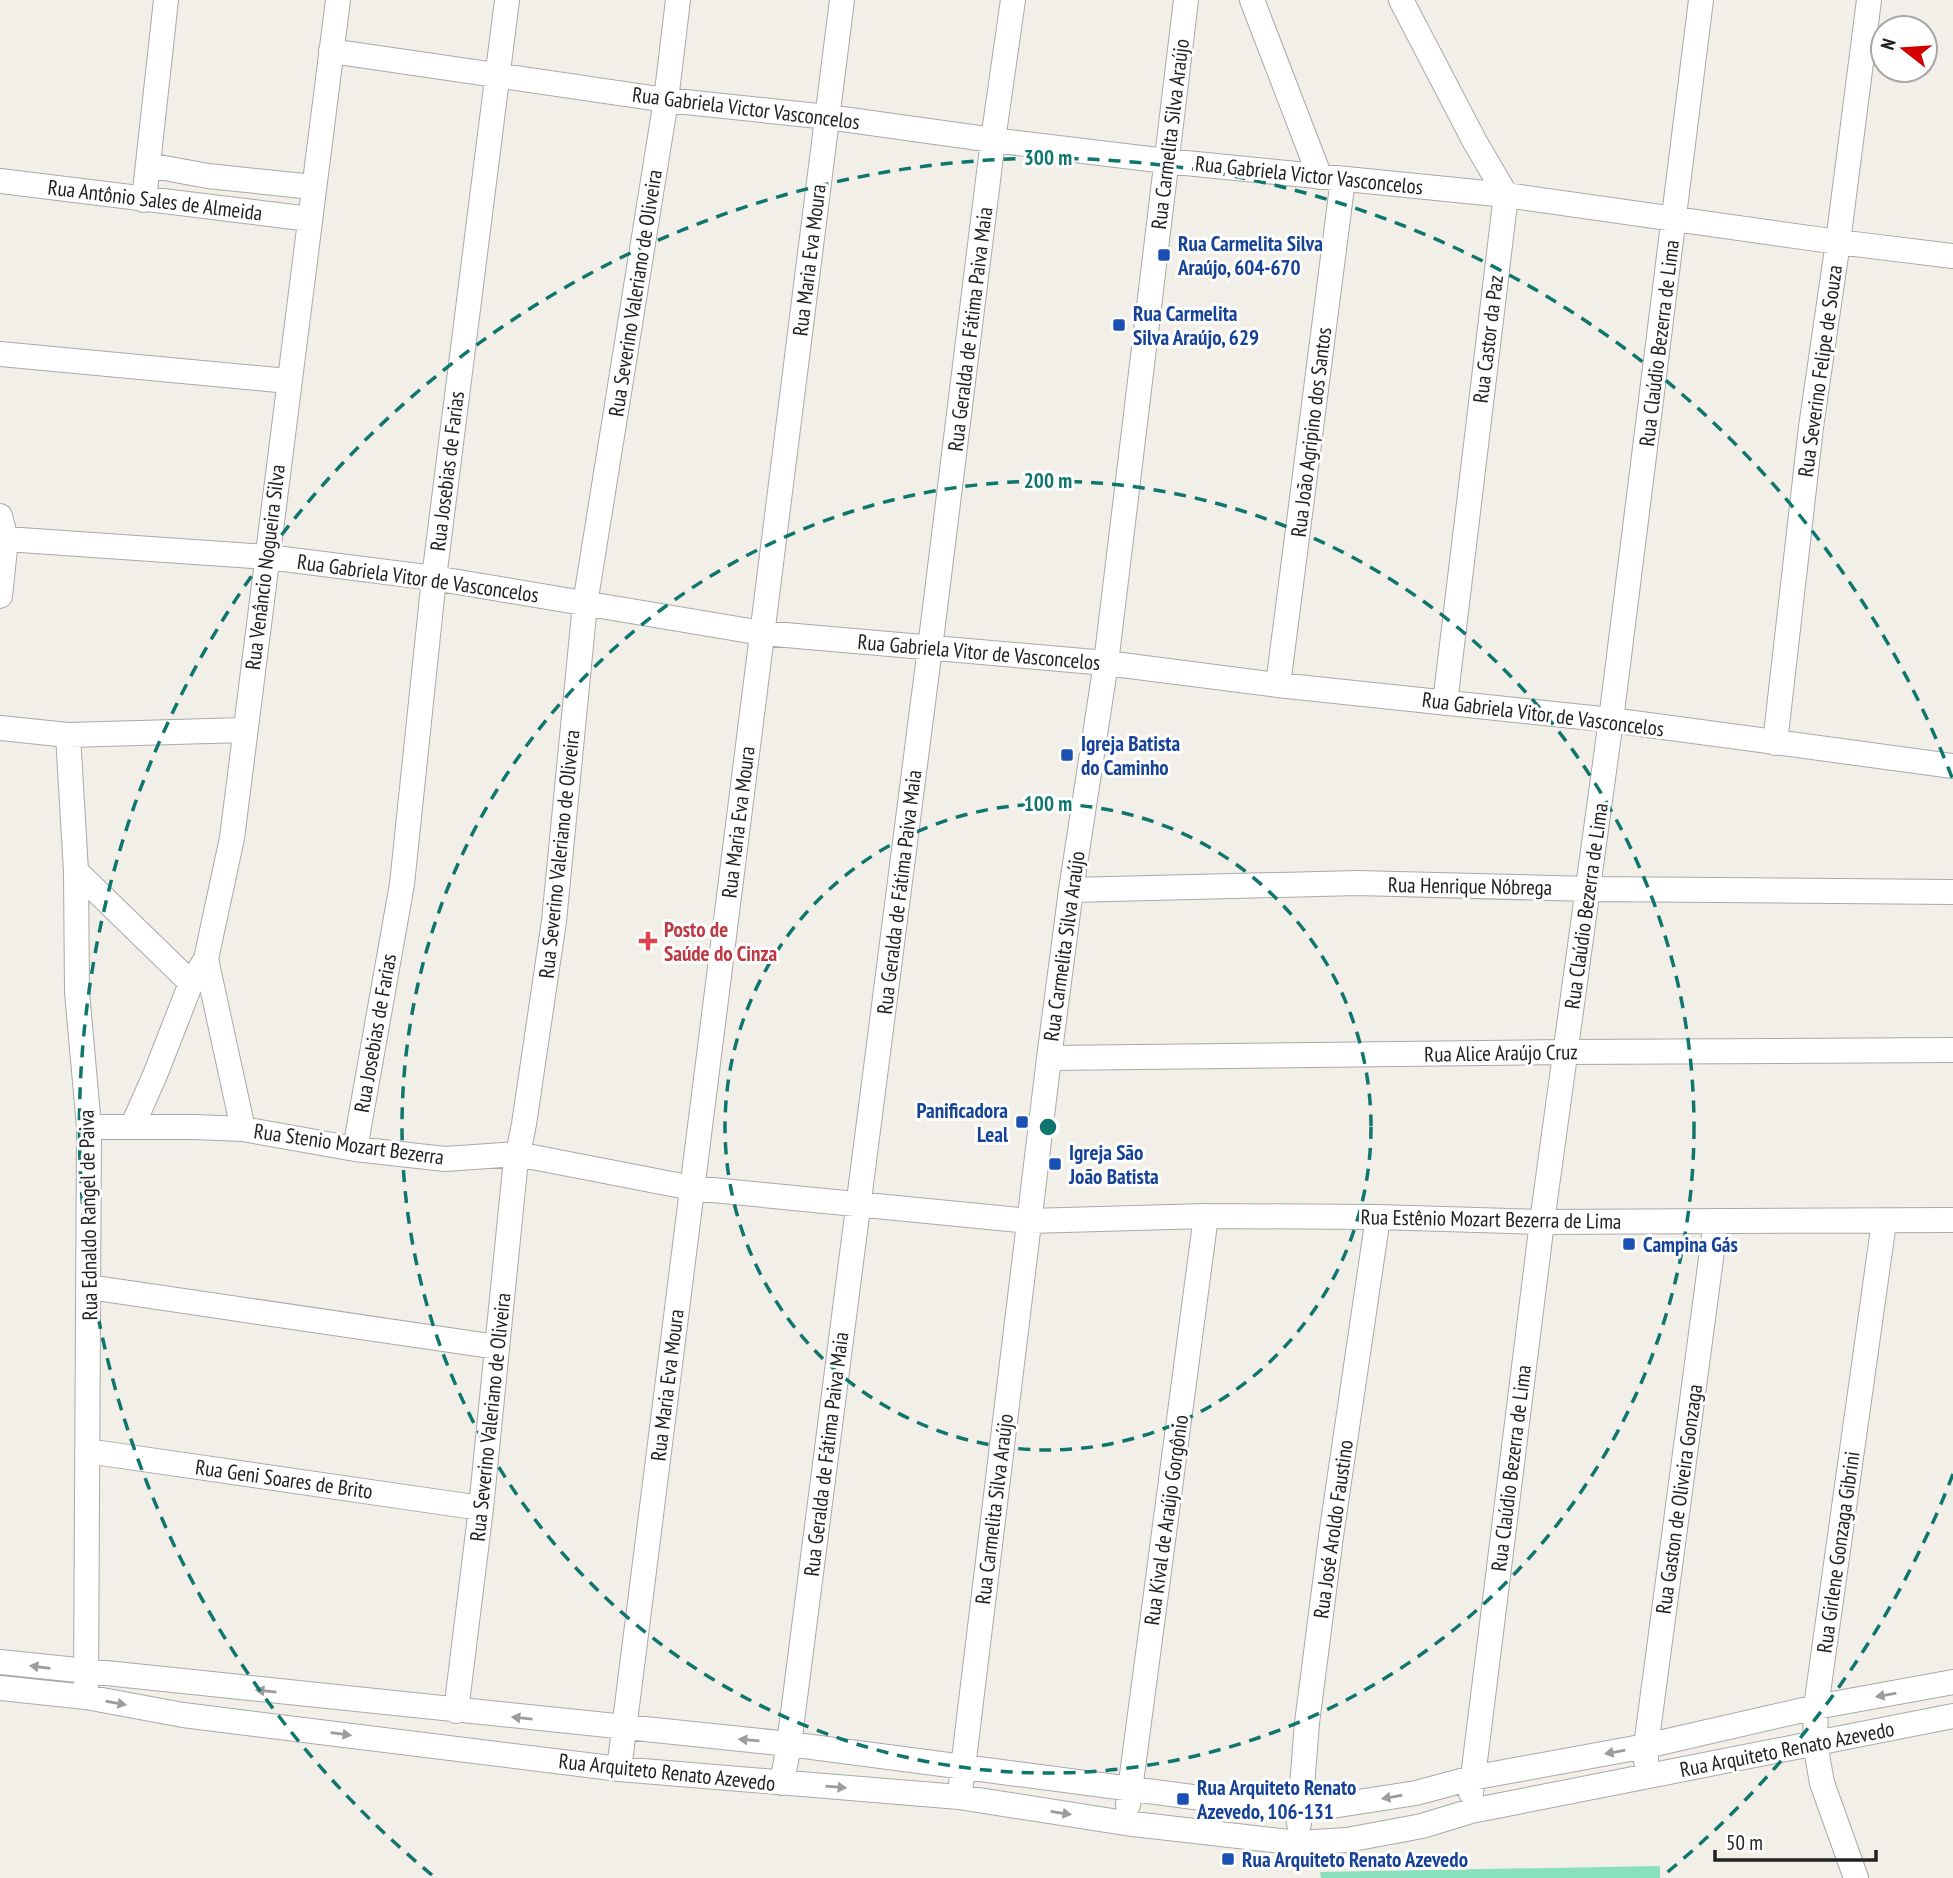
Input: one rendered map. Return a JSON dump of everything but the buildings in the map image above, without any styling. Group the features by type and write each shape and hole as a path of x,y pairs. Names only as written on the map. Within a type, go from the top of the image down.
{"street":[{"path":"144,200 166,0"},
{"name":"Rua Venâncio Nogueira Silva","path":"243,1129 206,959 232,838 338,0"},
{"name":"Rua Josebias de Farias","path":"355,1149 402,884 434,578 507,0"},
{"name":"Rua Severino Valeriano de Oliveira","path":"456,1711 481,1508 517,1154 524,1124 554,921 585,604 666,100 678,0"},
{"name":"Rua Maria Eva Moura","path":"619,1769 842,0"},
{"name":"Rua Geralda de Fátima Paiva Maia","path":"782,1783 1013,0"},
{"name":"Rua Carmelita Silva Araújo","path":"959,1797 1049,1058 1071,890 1106,663 1186,0"},
{"path":"1252,0 1331,178"},
{"path":"1401,0 1475,142 1506,195"},
{"name":"Rua Claúdio Bezerra de Lima","path":"1471,1811 1472,1778 1542,1222 1611,720 1701,0"},
{"name":"Rua Severino Felipe de Souza","path":"1775,743 1811,427 1869,0"},
{"name":"Rua Gabriela Victor Vasconcelos","path":"331,51 666,100 828,117 1166,161 1506,195 1953,256"},
{"name":"Rua Antônio Sales de Almeida","path":"148,165 208,176 313,187"},
{"name":"Rua João Agripino dos Santos","path":"1278,685 1331,178"},
{"name":"Rua Antônio Sales de Almeida","path":"0,181 310,219"},
{"name":"Rua Castor da Paz","path":"1445,703 1506,195"},
{"path":"0,354 288,381"},
{"path":"0,596 3,527"},
{"name":"Rua Gabriela Vitor de Vasconcelos","path":"3,527 268,556 434,578 762,633 1106,663 1278,685 1611,720 1953,766"},
{"path":"0,728 68,734 244,730"},
{"name":"Rua Ednaldo Rangel de Paiva","path":"68,734 76,871 77,992 89,1127 86,1697"},
{"path":"76,871 191,983"},
{"name":"Rua Henrique Nóbrega","path":"1071,890 1357,883 1589,889 1953,892"},
{"path":"132,1127 191,983 206,959"},
{"name":"Rua Alice Araújo Cruz","path":"1049,1058 1953,1050"},
{"name":"Rua Stenio Mozart Bezerra","path":"89,1127 243,1129 355,1149 444,1159 517,1154 692,1188 1029,1221"},
{"name":"Rua Estênio Mozart Bezerra de Lima","path":"1029,1221 1206,1216 1542,1222 1953,1220"},
{"name":"Rua Kival de Araújo Gorgônio","path":"1125,1823 1206,1216"},
{"name":"Rua José Aroldo Faustino","path":"1298,1843 1307,1723 1331,1536 1378,1217"},
{"name":"Rua Gaston de Oliveira Gonzaga","path":"1646,1777 1646,1746 1716,1221"},
{"name":"Rua Girlene Gonzaga Gibrini","path":"1856,1878 1822,1783 1815,1743 1816,1707 1884,1222"},
{"path":"89,1287 497,1347"},
{"name":"Rua Geni Soares de Brito","path":"87,1451 481,1508"},
{"name":"Rua Arquiteto Renato Azevedo","path":"0,1662 789,1744 1300,1811 1416,1793 1472,1778 1646,1746 1816,1707 1953,1682"},
{"name":"Rua Arquiteto Renato Azevedo","path":"0,1688 86,1697 183,1715 619,1769 959,1797 1125,1823 1298,1843 1360,1838 1422,1826 1471,1811 1953,1716"}],"green space":[{"path":"1660,1866 1660,1878 1321,1878 1320,1872"}],"place":[{"name":"Rua Carmelita Silva Araújo, 604-670","path":"1164,255"},
{"name":"Rua Carmelita Silva Araújo, 629","path":"1119,325"},
{"name":"Igreja Batista do Caminho","path":"1067,755"},
{"name":"Posto de Saúde do Cinza","path":"648,941"},
{"name":"Panificadora Leal","path":"1022,1122"},
{"name":"Igreja São João Batista","path":"1055,1164"},
{"name":"Campina Gás","path":"1629,1244"},
{"name":"Rua Arquiteto Renato Azevedo, 106-131","path":"1183,1799"},
{"name":"Rua Arquiteto Renato Azevedo","path":"1228,1859"}]}
